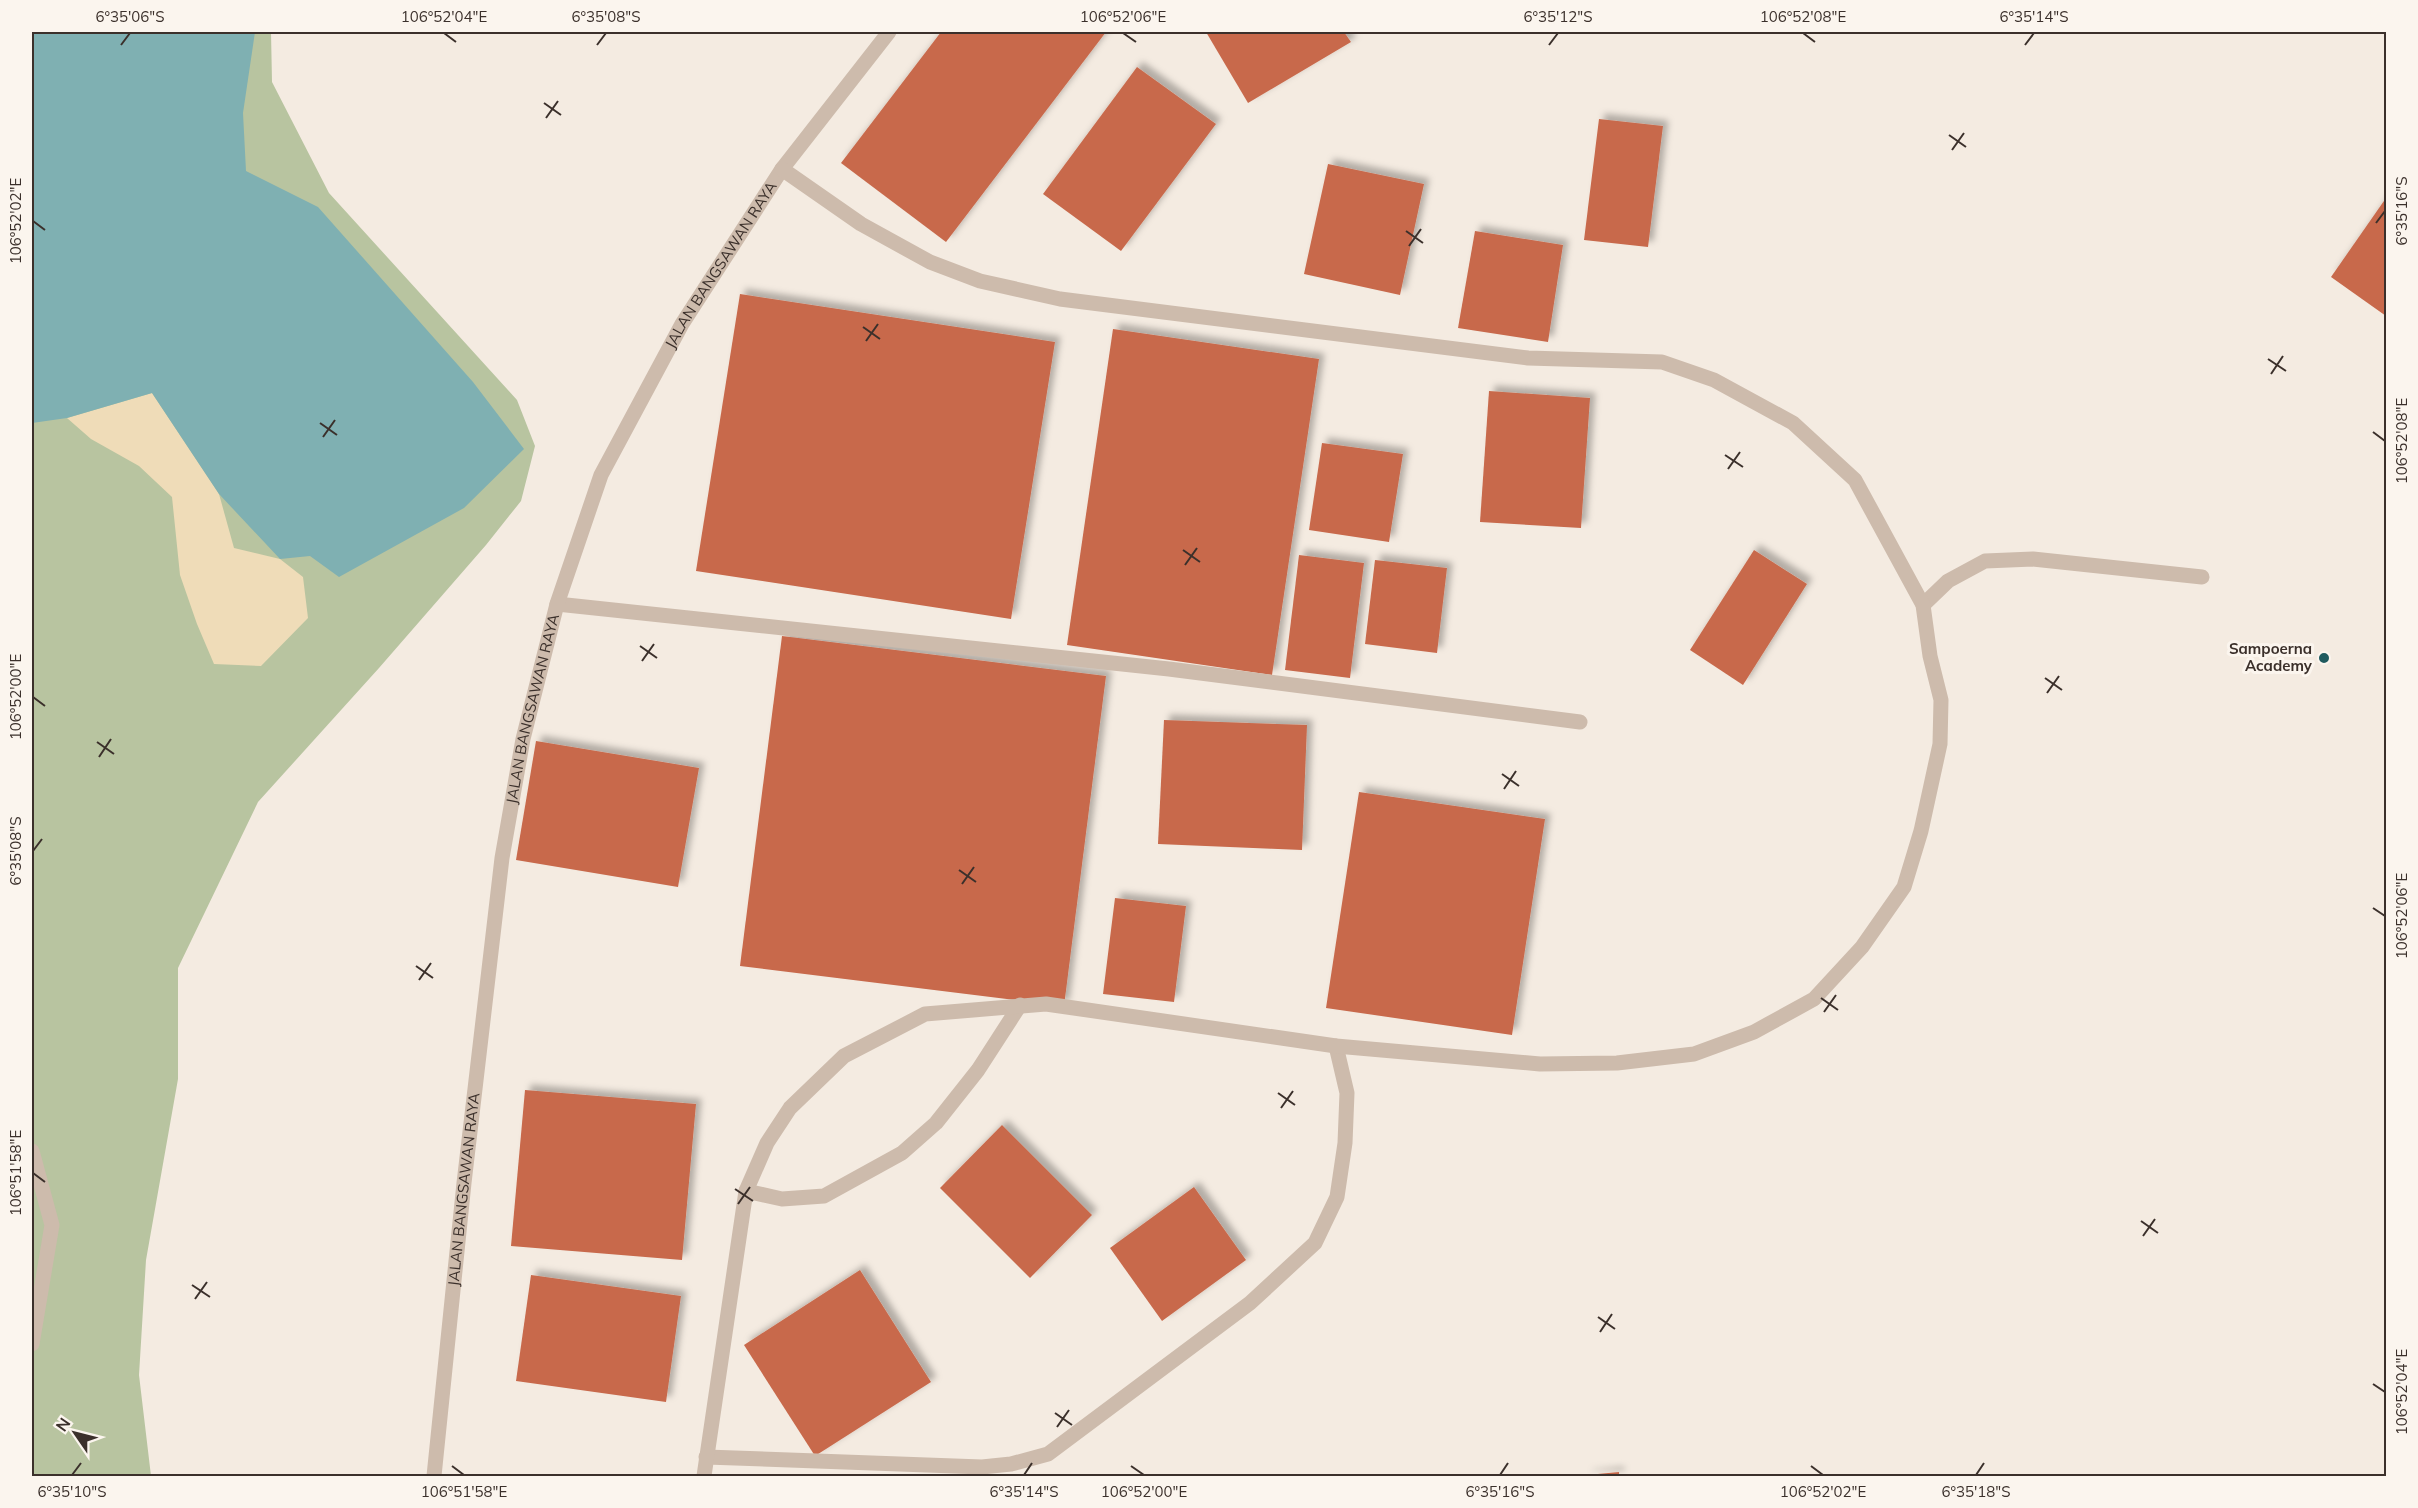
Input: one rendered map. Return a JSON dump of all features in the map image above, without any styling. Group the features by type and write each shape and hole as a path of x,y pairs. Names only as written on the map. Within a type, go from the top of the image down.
{"street":[{"name":"JALAN BANGSAWAN RAYA","path":"434,1476 468,1148 502,858 523,739 557,604 601,475 682,324 782,169 889,32"},
{"path":"704,1476 746,1191 767,1143 790,1108 844,1056 925,1014 1046,1004 1336,1046 1540,1064 1617,1063 1694,1054 1754,1032 1814,999 1862,947 1904,887 1921,831 1941,744 1941,700 1930,656 1923,605 1855,480 1793,423 1714,380 1662,362 1528,358 1060,299 980,281 930,262 861,224 782,169"},
{"path":"1923,605 1948,581 1985,561 2033,559 2202,577"},
{"path":"557,604 1169,669 1580,722"},
{"path":"746,1191 782,1199 824,1196 902,1153 936,1123 964,1088 1020,1005"},
{"path":"706,1457 982,1467 1011,1464 1048,1454 1250,1303 1314,1243 1337,1197 1345,1143 1347,1093 1336,1046"},
{"path":"32,1151 52,1225 32,1344"}],"green space":[{"path":"32,32 271,32 272,82 329,193 517,400 535,446 521,501 486,545 379,668 258,802 178,968 178,1079 146,1260 139,1375 151,1476 32,1476"}],"sand":[{"path":"152,393 219,494 234,548 280,559 303,577 308,618 261,666 214,664 180,575 172,497 139,466 91,439 67,418"}],"water":[{"path":"32,32 255,32 243,113 246,171 318,207 473,382 524,449 464,508 339,577 310,556 280,559 219,494 152,393 67,418 32,423"}],"building":[{"path":"941,32 1106,32 946,242 841,163"},
{"path":"1206,32 1344,32 1351,42 1248,103"},
{"path":"1137,67 1216,124 1121,251 1043,194"},
{"path":"1599,119 1663,126 1648,247 1584,240"},
{"path":"1328,164 1424,184 1400,295 1304,274"},
{"path":"2386,198 2386,316 2331,277"},
{"path":"1475,231 1563,245 1548,342 1458,328"},
{"path":"740,294 1055,342 1011,619 696,571"},
{"path":"1113,329 1319,359 1272,675 1067,645"},
{"path":"1489,391 1590,398 1581,528 1480,522"},
{"path":"1322,443 1403,454 1389,542 1309,530"},
{"path":"1754,550 1807,584 1743,685 1690,650"},
{"path":"1299,555 1364,563 1350,678 1285,670"},
{"path":"1375,560 1447,568 1437,653 1365,644"},
{"path":"782,636 1106,676 1064,1006 740,966"},
{"path":"1164,720 1307,725 1302,850 1158,844"},
{"path":"536,741 699,768 678,887 516,860"},
{"path":"1359,792 1545,819 1512,1035 1326,1008"},
{"path":"1115,898 1186,906 1174,1002 1103,994"},
{"path":"525,1090 696,1104 682,1260 511,1246"},
{"path":"1002,1125 1092,1215 1030,1278 940,1188"},
{"path":"1194,1187 1246,1260 1162,1321 1110,1248"},
{"path":"860,1270 931,1382 815,1456 744,1345"},
{"path":"531,1275 681,1296 666,1402 516,1381"},
{"path":"1619,1472 1619,1476 1587,1476 1587,1475"}],"place":[{"name":"Sampoerna Academy","path":"2324,658"}]}
